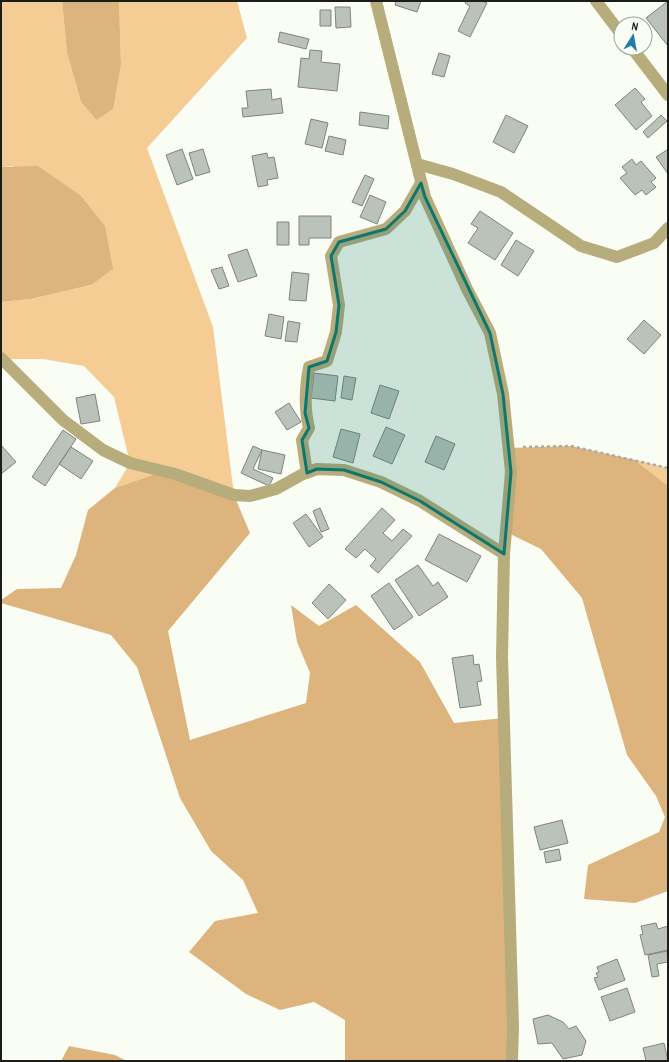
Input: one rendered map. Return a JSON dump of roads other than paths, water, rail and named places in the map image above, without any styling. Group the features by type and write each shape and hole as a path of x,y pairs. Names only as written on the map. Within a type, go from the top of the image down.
{"street":[{"path":"376,1 421,183 428,204 466,288 490,333 503,394 511,472 504,554 502,657 507,792 512,1061"},
{"path":"596,1 613,23"},
{"path":"638,56 668,96"},
{"path":"416,164 454,174 501,192 581,246 617,257 654,243 668,228"},
{"path":"306,473 302,440 309,428 305,413 306,383 309,368 327,361 336,332 339,305 331,256 339,242 386,229 405,211 421,183"},
{"path":"1,358 64,420 103,450 130,463 175,474 234,495 250,496 276,489 306,473 318,469 344,470 381,482 420,500 504,554"}]}
